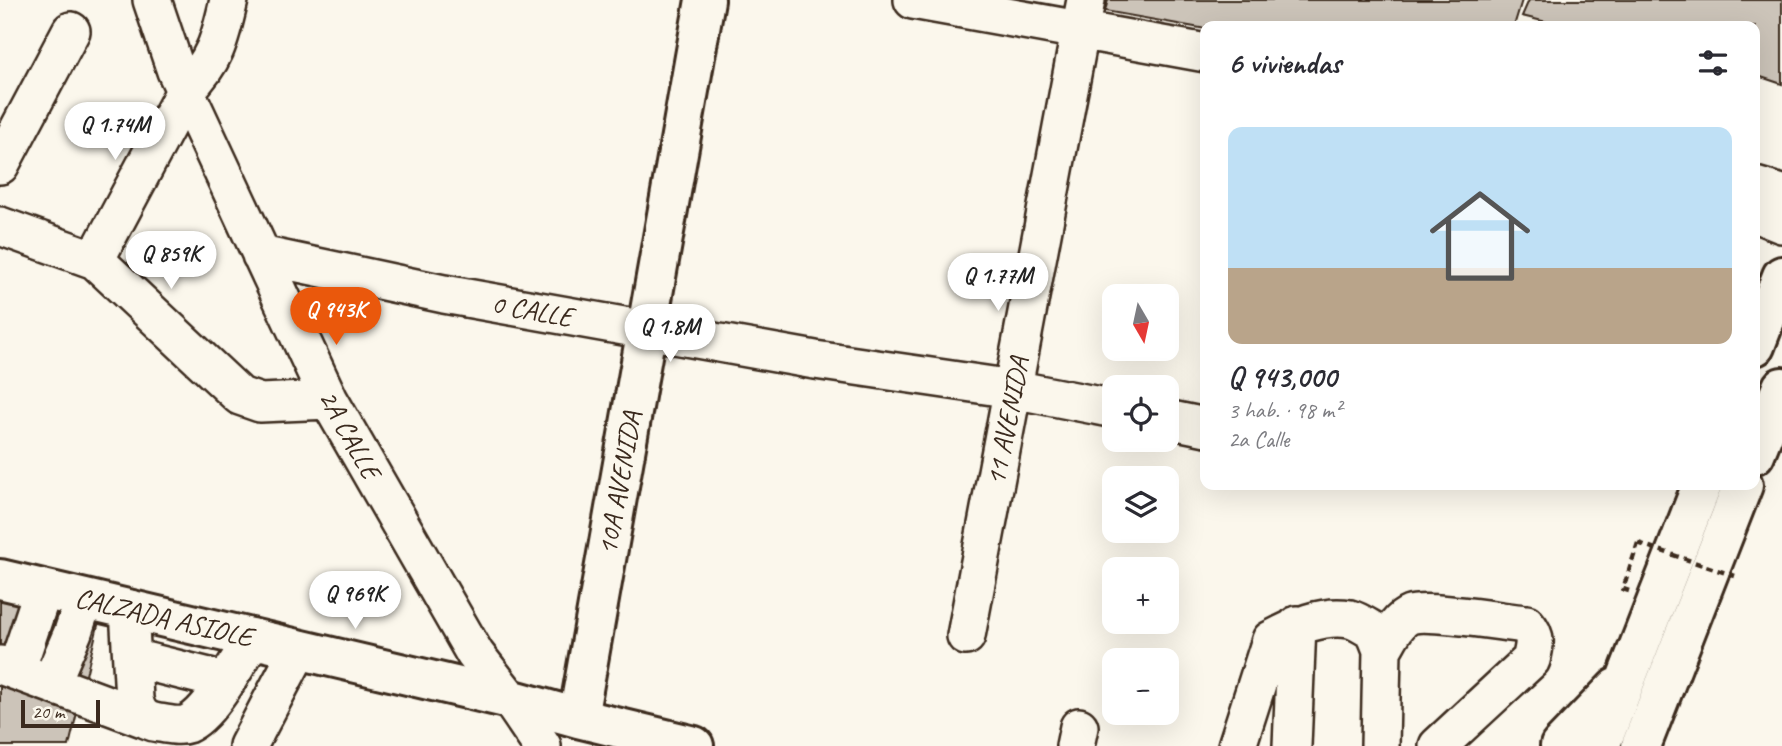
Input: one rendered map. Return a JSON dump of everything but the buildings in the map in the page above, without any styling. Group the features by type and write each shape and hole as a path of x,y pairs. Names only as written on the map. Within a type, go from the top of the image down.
{"main road":[{"name":"10A AVENIDA","path":"578,718 705,0"},
{"path":"1760,333 1782,276"},
{"path":"1760,442 1782,387"},
{"path":"1600,746 1700,490"},
{"path":"1641,746 1741,490"},
{"name":"CALZADA ASIOLE","path":"0,579 510,699 695,746"},
{"path":"1560,746 1625,679"}],"street":[{"name":"2A CALLE","path":"152,0 185,92 329,400 475,654 510,699 541,746"},
{"path":"95,260 185,92 204,73 219,43 229,0"},
{"path":"913,0 1084,15 1200,51"},
{"name":"11 AVENIDA","path":"966,636 1084,15"},
{"path":"0,165 71,31"},
{"path":"1760,187 1782,194"},
{"path":"1760,215 1782,224"},
{"path":"0,226 95,260 240,396 260,403 329,400"},
{"name":"0 CALLE","path":"261,255 444,294 815,360 1013,389 1102,406"},
{"path":"1179,421 1200,426"},
{"path":"43,590 8,668 150,722 182,725 202,715 253,638"},
{"path":"51,683 84,599"},
{"path":"129,609 134,699 136,710 142,718"},
{"path":"1382,650 1399,623 1410,615 1435,614 1526,624 1533,631 1536,644 1531,660 1438,746"},
{"path":"1237,746 1271,640 1297,625 1319,620 1352,619 1375,632 1382,650 1380,746"},
{"path":"1292,746 1297,625"},
{"path":"248,746 299,649"},
{"path":"132,658 225,681"}],"path":[{"path":"1623,589 1638,543 1735,576"}]}
